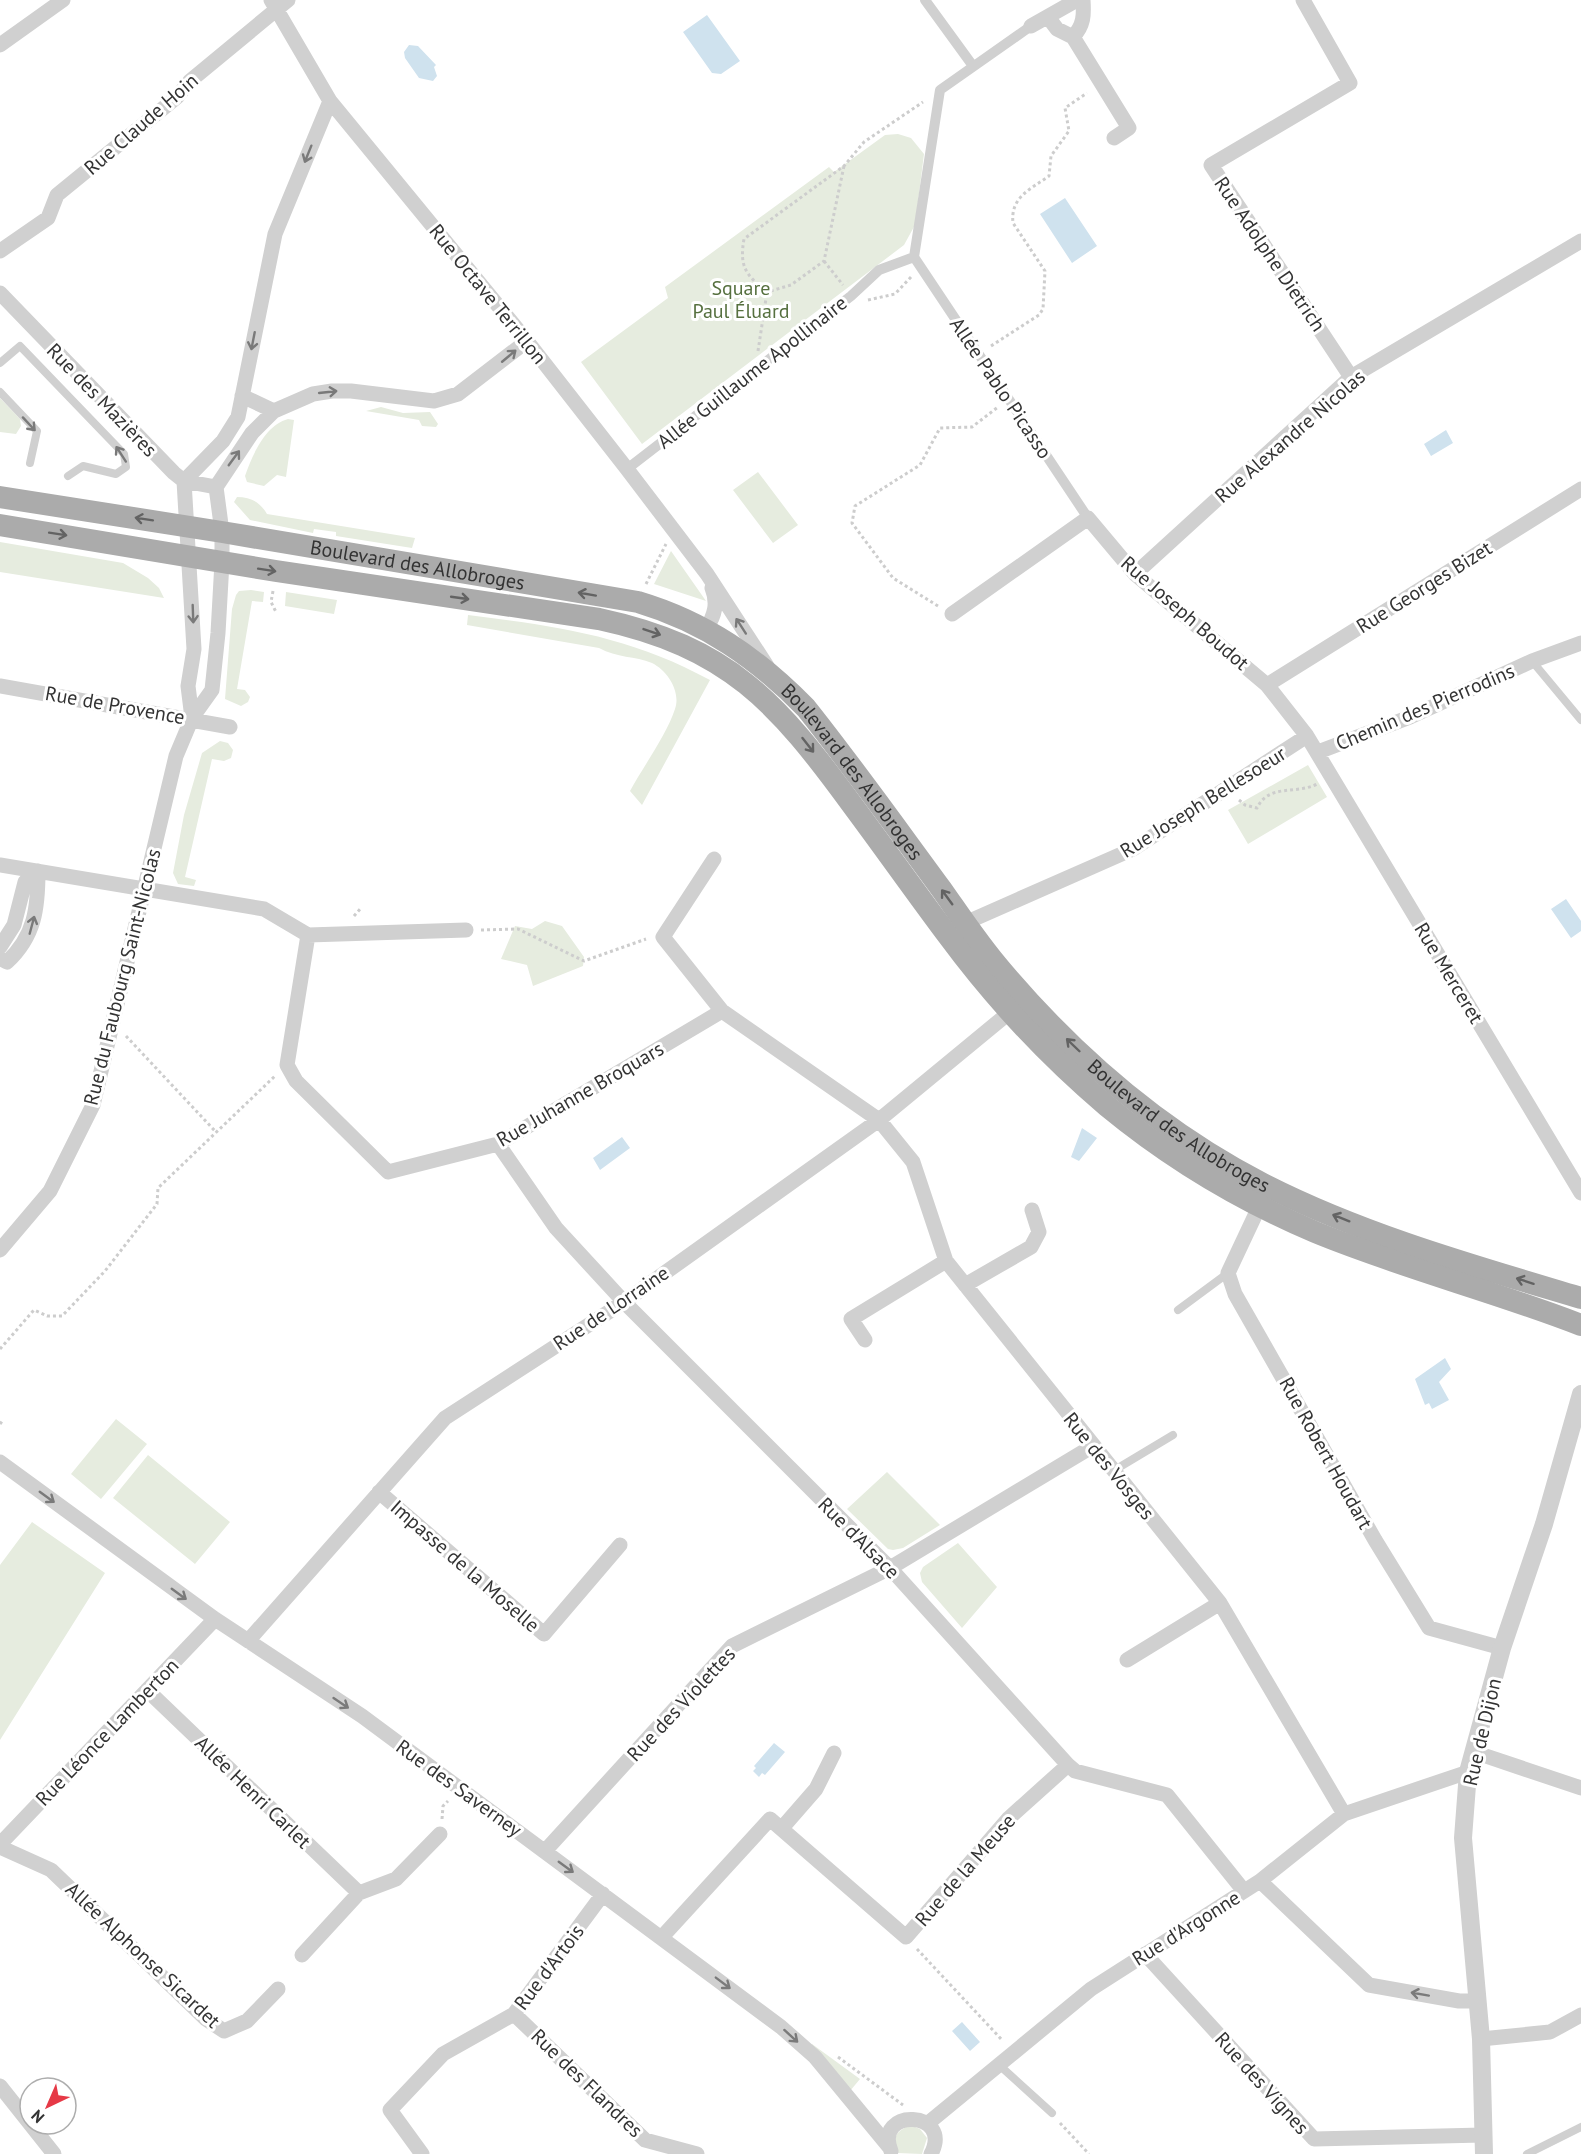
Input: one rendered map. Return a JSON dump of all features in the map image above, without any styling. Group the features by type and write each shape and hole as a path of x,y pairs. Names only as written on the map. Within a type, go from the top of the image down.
{"main road":[{"name":"Boulevard des Allobroges","path":"0,497 638,602 663,609 706,629 772,675 806,708 965,923 1033,1006 1120,1089 1167,1126 1263,1184 1381,1234 1581,1298"},
{"name":"Boulevard des Allobroges","path":"0,525 222,562 599,619 662,636 716,662 759,693 798,732 951,939 1010,1012 1058,1061 1122,1118 1202,1174 1259,1206 1374,1255 1581,1325"}],"street":[{"path":"0,45 63,0"},
{"path":"925,0 973,66"},
{"path":"914,257 940,90 1031,26 1077,0"},
{"path":"1073,37 1080,29 1084,16 1083,0"},
{"name":"Rue Adolphe Dietrich","path":"1303,0 1350,83 1211,165 1351,376"},
{"name":"Rue Octave Terrillon","path":"278,3 330,100 527,341 627,469 707,574 772,675"},
{"name":"Rue Claude Hoin","path":"0,251 48,218 57,195 177,97 190,81 278,3"},
{"path":"1048,16 1057,29 1073,37 1129,129 1114,138"},
{"path":"184,481 231,430 238,417 275,234 330,100"},
{"name":"Rue Alexandre Nicolas","path":"1135,574 1351,376 1581,241"},
{"name":"Allée Pablo Picasso","path":"914,257 1088,518"},
{"name":"Allée Guillaume Apollinaire","path":"627,469 851,296 879,270 914,257"},
{"name":"Rue des Mazières","path":"0,293 151,451 184,481"},
{"path":"184,481 216,487 252,433 274,411 313,394 332,390 434,401 458,394 527,341"},
{"path":"242,396 274,411"},
{"name":"Rue du Faubourg Saint-Nicolas","path":"184,481 195,649 188,686 192,718"},
{"name":"Rue du Faubourg Saint-Nicolas","path":"0,1250 50,1191 93,1105 176,756 192,718 212,690 219,633 222,562 222,532 216,487"},
{"name":"Rue Georges Bizet","path":"1268,685 1581,489"},
{"path":"952,614 1088,518"},
{"name":"Rue Joseph Boudot","path":"1088,518 1135,574 1268,685 1318,752"},
{"name":"Rue Octave Terrillon","path":"706,629 713,618 716,605 707,574"},
{"name":"Chemin des Pierrodins","path":"1318,752 1410,717 1532,661 1581,643"},
{"name":"Rue de Provence","path":"0,686 192,718 230,727"},
{"name":"Rue Joseph Bellesoeur","path":"965,923 1133,849 1307,736"},
{"name":"Rue Merceret","path":"1318,752 1581,1193"},
{"path":"714,859 663,937 722,1011 879,1119"},
{"path":"0,865 145,891 264,909 308,934 466,930"},
{"path":"0,947 14,925 25,882 38,871"},
{"path":"0,958 7,962 18,952 32,931 38,871"},
{"path":"287,1065 308,934"},
{"name":"Rue Juhanne Broquars","path":"287,1065 296,1081 388,1172 498,1144 722,1011"},
{"name":"Rue de Lorraine","path":"248,1641 445,1418 624,1302 879,1119 1010,1012"},
{"name":"Rue des Vosges","path":"879,1119 913,1162 946,1261 1220,1603 1344,1814"},
{"name":"Rue d'Alsace","path":"498,1144 556,1228 624,1302 890,1568 1068,1765 1075,1771 1167,1795 1244,1891"},
{"path":"1228,1273 1259,1206"},
{"path":"965,1285 1031,1247 1039,1232 1032,1210"},
{"path":"865,1340 850,1319 946,1261"},
{"name":"Rue Robert Houdart","path":"1228,1273 1235,1294 1375,1540 1429,1628 1502,1648"},
{"name":"Rue de Dijon","path":"1484,2154 1481,2039 1463,1838 1468,1772 1502,1648 1544,1524 1581,1394"},
{"name":"Rue des Violettes","path":"545,1851 732,1646 890,1568 1093,1446"},
{"name":"Rue des Saverney","path":"0,1462 214,1619 362,1716 781,2027 814,2057 891,2151"},
{"name":"Impasse de la Moselle","path":"379,1492 544,1634 620,1545"},
{"path":"1127,1660 1220,1603"},
{"name":"Rue Léonce Lamberton","path":"0,1845 214,1619"},
{"name":"Allée Henri Carlet","path":"147,1690 359,1893"},
{"path":"1474,1752 1581,1788"},
{"path":"662,1937 770,1819 782,1828 816,1789 834,1753"},
{"name":"Rue de la Meuse","path":"782,1828 906,1937 1009,1818 1068,1765"},
{"name":"Rue d'Argonne","path":"927,2124 1091,1989 1260,1881 1344,1814 1468,1772"},
{"path":"302,1955 359,1893 396,1879 440,1834"},
{"name":"Allée Alphonse Sicardet","path":"0,1845 51,1870 206,2019 224,2031 247,2021 278,1989"},
{"path":"1260,1881 1370,1985 1459,2001 1478,2001"},
{"name":"Rue d'Artois","path":"422,2154 390,2110 443,2054 514,2014 603,1894"},
{"name":"Rue des Vignes","path":"1145,1954 1314,2139 1483,2135"},
{"name":"Rue des Flandres","path":"514,2014 645,2140 698,2154"},
{"path":"1481,2039 1550,2032 1581,2015"},
{"path":"0,2086 54,2154"},
{"path":"891,2151 890,2133 899,2122 913,2118 927,2124 934,2137 931,2154"}],"lane":[{"path":"0,363 20,346 124,454 126,460 126,467 116,474 83,466 68,476"},
{"path":"0,392 37,431 30,464"},
{"name":"Chemin des Pierrodins","path":"1532,661 1581,720"},
{"path":"1178,1310 1228,1273"},
{"path":"1113,1471 1173,1435"},
{"path":"998,2064 1052,2113"},
{"path":"1527,2154 1581,2127"}],"path":[{"path":"767,292 748,277 741,255 744,239 844,166 864,142 940,90"},
{"path":"978,355 1038,315 1043,309 1045,271 1013,223 1012,214 1017,199 1049,176 1051,156 1069,131 1065,108 1087,93"},
{"path":"767,292 791,285 824,261 844,166"},
{"path":"824,261 851,296"},
{"path":"837,306 895,294 922,269"},
{"path":"754,370 767,292"},
{"path":"952,614 892,578 852,523 855,506 920,465 940,428 972,427 1008,399"},
{"path":"638,602 673,529"},
{"path":"1229,788 1245,805 1257,808 1261,800 1271,792 1306,790 1332,777"},
{"path":"466,930 519,929 584,961 641,940 663,937"},
{"path":"113,1022 215,1131"},
{"path":"0,1349 34,1310 47,1316 62,1316 105,1270 157,1204 158,1188 215,1131 287,1065"},
{"path":"440,1834 443,1806 460,1789"},
{"path":"906,1937 1013,2051"},
{"path":"1052,2113 1089,2154"}],"green space":[{"name":"Square Paul Éluard","path":"898,134 911,138 924,154 915,225 904,245 642,444 581,362 668,298 665,287 829,167 834,172 885,135"},
{"path":"0,398 20,419 21,426 16,434 0,432"},
{"path":"381,407 403,413 430,412 438,424 436,427 422,426 419,420 366,411"},
{"path":"288,419 294,420 286,477 277,475 264,486 247,482 245,476 260,442 280,422"},
{"path":"758,472 798,525 773,543 733,490"},
{"path":"237,497 255,501 267,514 415,538 412,548 336,536 336,532 314,529 313,533 250,520 234,502"},
{"path":"0,542 123,563 148,578 159,588 164,598 0,572"},
{"path":"671,551 706,601 654,584"},
{"path":"239,591 264,592 263,602 252,601 237,689 245,690 250,697 248,702 241,706 225,699 232,609"},
{"path":"286,592 337,600 334,614 285,606"},
{"path":"468,615 563,629 622,643 680,665 710,680 642,805 630,791 675,709 675,689 663,671 652,663 612,654 599,648 467,625"},
{"path":"220,741 228,743 233,750 231,758 224,761 212,759 185,877 196,880 194,886 178,884 173,873 184,815 202,753"},
{"path":"1308,765 1327,797 1248,844 1228,810"},
{"path":"545,921 562,926 584,957 583,966 533,986 527,965 501,959 515,926 532,929"},
{"path":"116,1419 147,1444 101,1499 71,1474"},
{"path":"148,1455 230,1522 195,1564 113,1498"},
{"path":"887,1472 940,1525 903,1548 893,1550 888,1549 847,1509"},
{"path":"32,1522 105,1573 0,1740 0,1565"},
{"path":"958,1543 997,1587 962,1628 922,1582 920,1573 923,1567"},
{"path":"812,2044 860,2079 850,2091 811,2047"},
{"path":"910,2125 920,2129 927,2138 922,2154 897,2153 896,2135"}],"water":[{"path":"707,15 740,61 721,74 712,73 683,32"},
{"path":"409,45 418,46 436,65 434,67 437,76 433,81 419,78 405,58 404,52"},
{"path":"1065,198 1097,246 1072,263 1040,214"},
{"path":"1446,430 1453,443 1431,456 1424,444"},
{"path":"1566,899 1581,921 1581,931 1571,938 1551,909"},
{"path":"1082,1128 1097,1138 1079,1161 1071,1157"},
{"path":"622,1137 630,1148 600,1170 593,1158"},
{"path":"1445,1358 1451,1369 1439,1382 1449,1400 1432,1409 1429,1403 1425,1405 1415,1379"},
{"path":"774,1743 785,1752 765,1775 762,1773 759,1777 753,1771 756,1768 754,1766"},
{"path":"962,2022 980,2042 970,2051 952,2031"}]}
